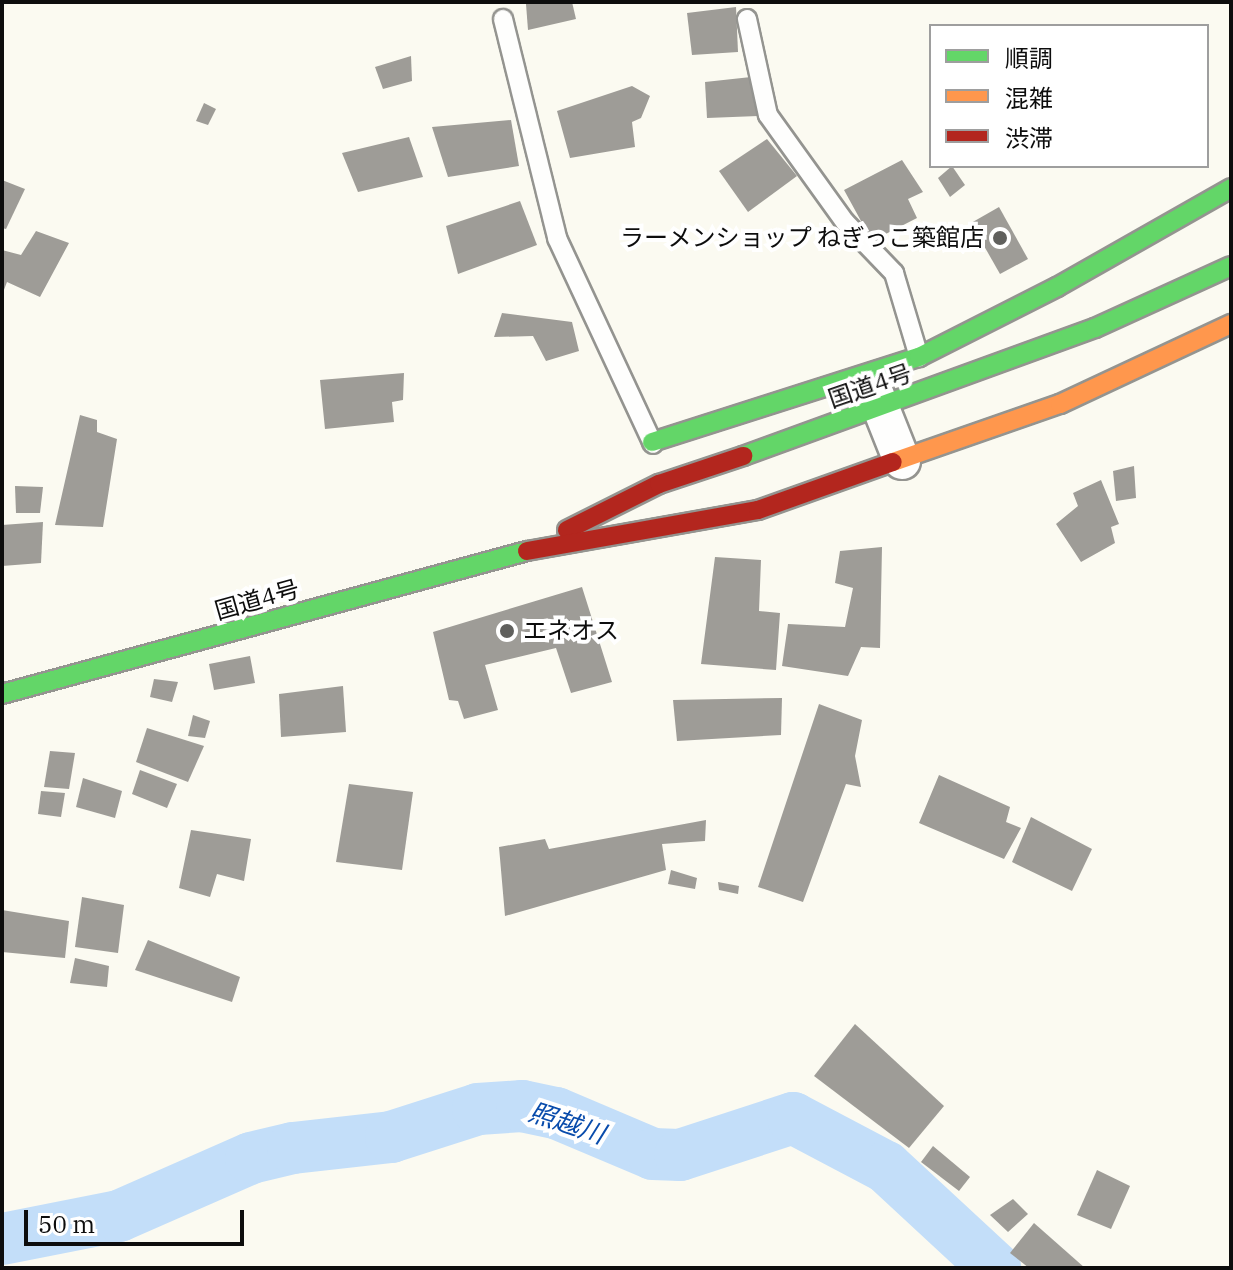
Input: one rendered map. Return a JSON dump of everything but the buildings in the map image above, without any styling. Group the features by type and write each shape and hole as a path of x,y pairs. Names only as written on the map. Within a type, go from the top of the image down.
{"main road":[{"path":"652,442 919,357 1057,287 1231,188"},
{"name":"国道4号","path":"2,694 525,551 661,506 881,409 1095,328 1231,266"},
{"path":"1095,328 1177,268"},
{"name":"国道4号","path":"525,551 661,506 758,510 1060,404 1231,324"},
{"path":"1060,404 1190,366"}],"street":[{"path":"867,374 902,461"}],"lane":[{"path":"503,19 557,238 652,442 661,506"},
{"path":"747,19 768,115 845,222 894,273 919,357"}],"waterway":[{"name":"照越川","path":"2,1239 119,1216 251,1158 293,1148 391,1137 478,1109 522,1106 556,1113 653,1154 680,1155 793,1118 886,1167 995,1268"}],"traffic: fast":[{"path":"652,442 919,357 1057,287 1231,188"},
{"path":"743,456 1095,328 1231,266"},
{"path":"2,694 527,551"}],"traffic: slow":[{"path":"893,462 1060,404 1231,324"}],"traffic: jam":[{"path":"567,530 659,484 743,456"},
{"path":"527,551 758,510 893,462"}],"place":[{"name":"ラーメンショップ ねぎっこ築館店","path":"1000,238"},
{"name":"エネオス","path":"507,631"}]}
